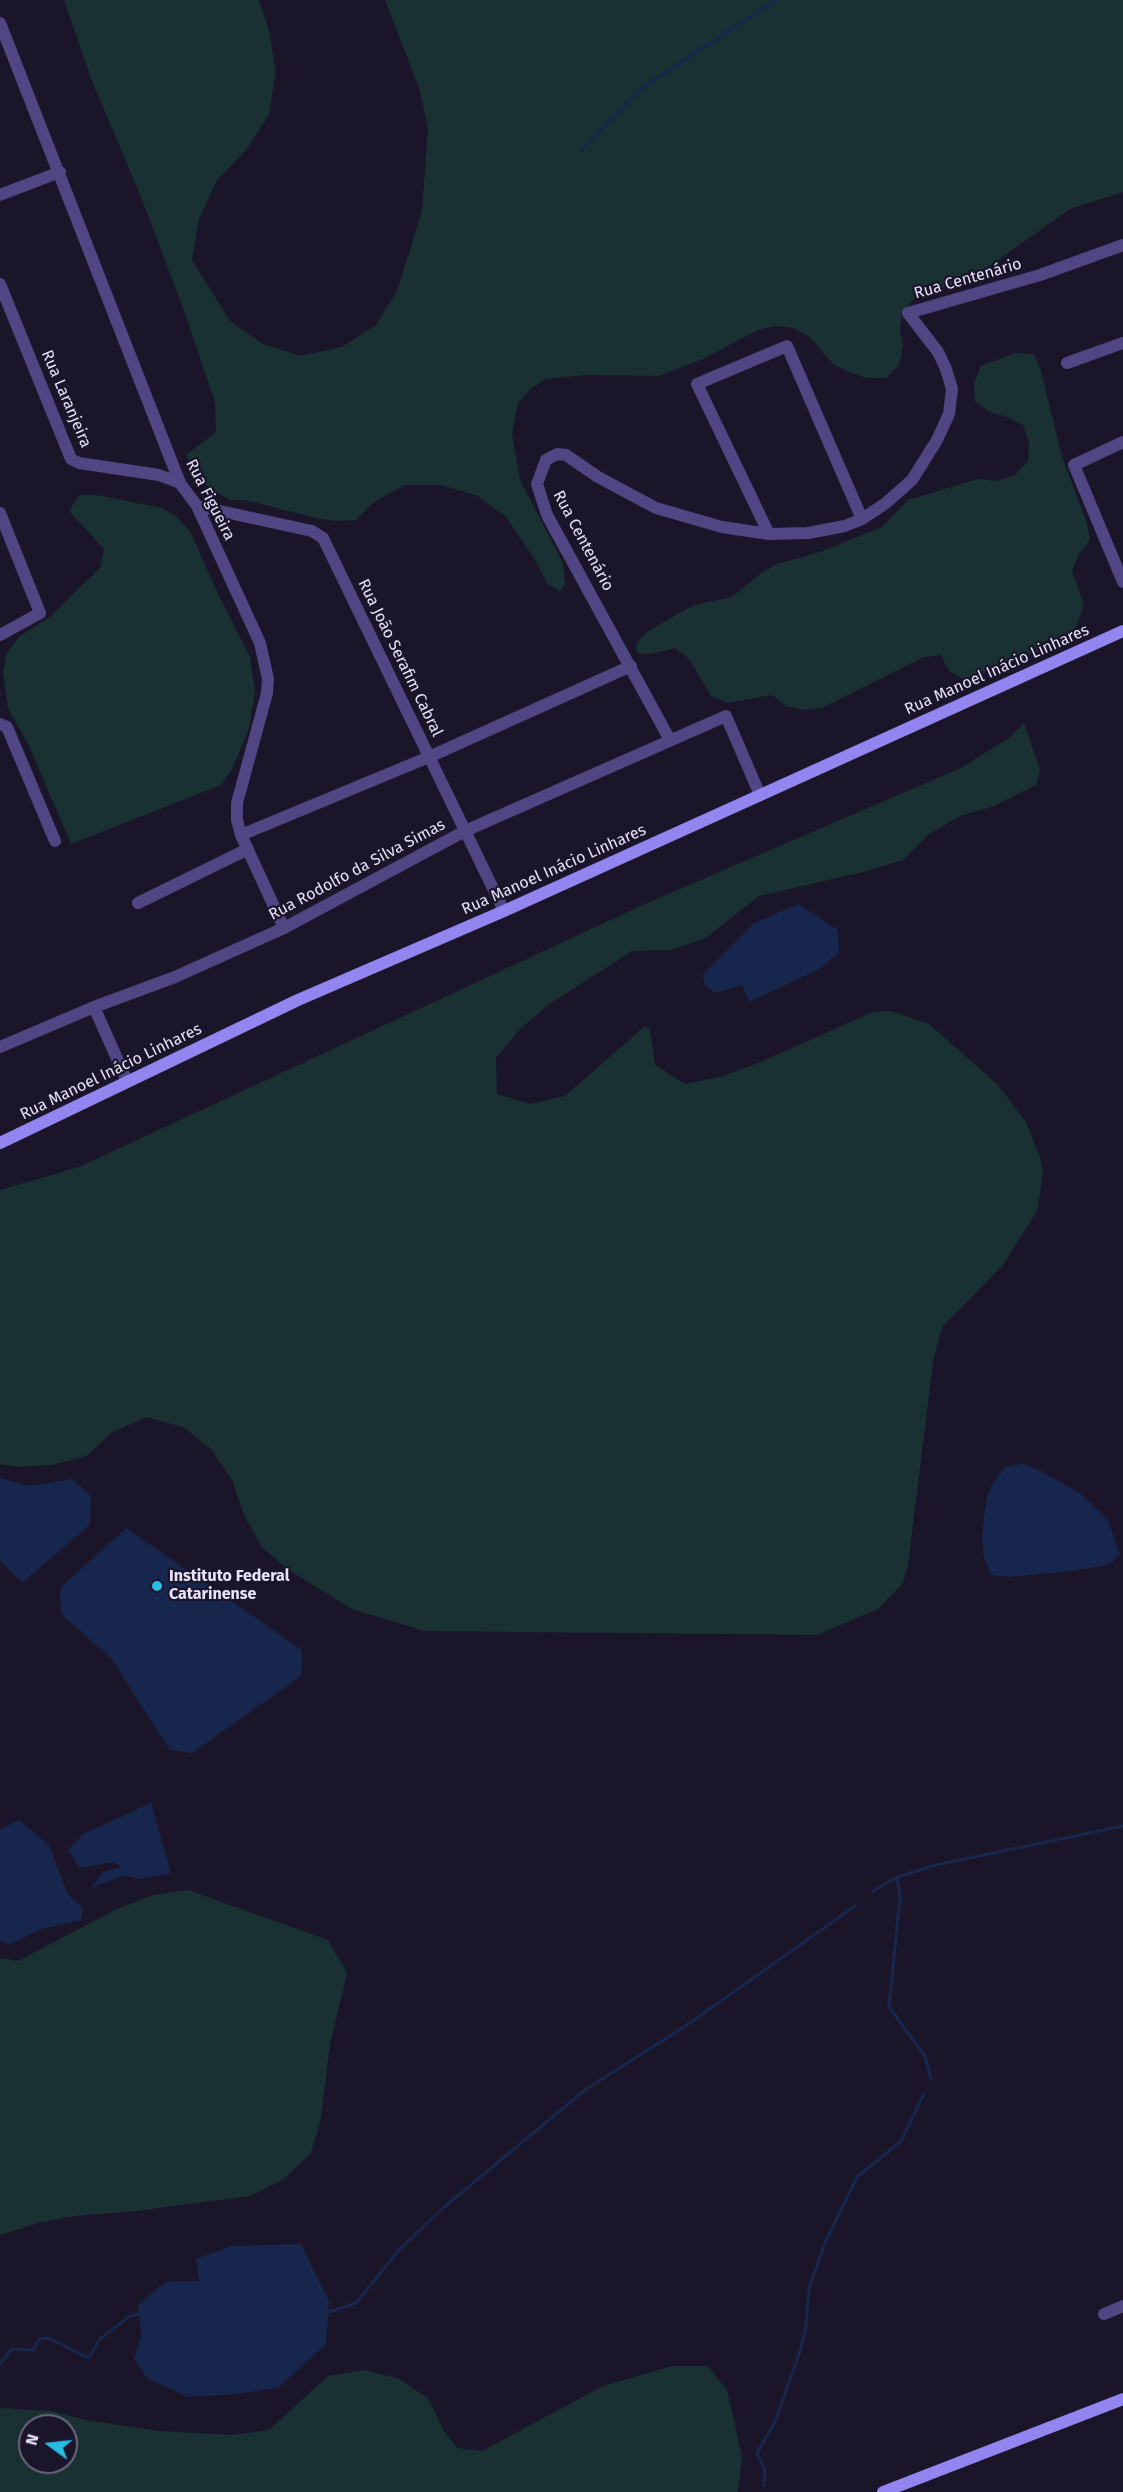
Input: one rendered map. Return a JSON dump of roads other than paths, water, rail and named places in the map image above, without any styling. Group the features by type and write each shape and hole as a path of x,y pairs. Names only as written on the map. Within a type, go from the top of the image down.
{"main road":[{"name":"Rua Manoel Inácio Linhares","path":"0,1143 298,1000 504,911 1123,631"},
{"path":"883,2492 1123,2399"}],"street":[{"name":"Rua Figueira","path":"0,23 60,171 180,483 197,506 260,643 268,679 264,710 237,802 237,819 241,835 284,928"},
{"path":"0,195 60,171"},
{"name":"Rua Centenário","path":"670,740 609,624 562,543 542,502 537,484 544,463 551,457 566,455 598,477 656,508 722,527 769,534 826,531 862,519 886,503 920,470 949,414 952,389 946,369 938,352 908,313 1029,278 1123,245"},
{"name":"Rua Laranjeira","path":"0,284 71,459 79,463 159,475 180,483"},
{"path":"1067,363 1123,343"},
{"path":"769,534 697,384 787,346 862,519"},
{"path":"1123,442 1074,465 1123,582"},
{"name":"Rua João Serafim Cabral","path":"197,506 312,531 323,538 504,911"},
{"path":"0,513 40,613 0,635"},
{"path":"241,835 429,757 631,666"},
{"name":"Rua Rodolfo da Silva Simas","path":"0,1047 94,1007 175,977 284,928 465,831 726,716 760,795"},
{"path":"0,724 7,727 55,841"},
{"path":"138,903 248,849"},
{"path":"94,1007 127,1081"},
{"path":"1104,2314 1123,2306"}],"water":[{"path":"799,904 838,930 839,953 819,969 749,1002 742,985 715,993 704,984 703,974 754,923"},
{"path":"1023,1464 1041,1471 1081,1494 1108,1520 1120,1555 1108,1565 1071,1571 1008,1577 991,1575 984,1558 982,1538 986,1500 993,1483 1005,1467"},
{"path":"0,1478 28,1486 72,1479 91,1496 90,1525 22,1583 0,1560"},
{"path":"126,1528 302,1650 301,1676 192,1753 170,1750 111,1658 61,1614 60,1588"},
{"path":"151,1803 171,1873 140,1879 125,1875 91,1888 103,1872 122,1867 113,1862 80,1868 68,1850 83,1834"},
{"path":"19,1820 49,1845 67,1893 83,1908 81,1920 41,1929 8,1945 0,1940 0,1829"},
{"path":"301,2244 329,2301 326,2344 279,2387 237,2394 188,2397 148,2379 134,2358 141,2335 138,2305 165,2282 199,2281 196,2259 231,2246"}],"waterway":[{"path":"582,150 642,88 776,0"},
{"path":"872,1892 897,1877 936,1865 1123,1826"},
{"path":"897,1877 900,1897 889,2007 925,2056 931,2079"},
{"path":"326,2313 356,2303 399,2250 443,2208 585,2090 687,2025 855,1906"},
{"path":"764,2486 765,2471 757,2453 775,2422 799,2354 806,2327 809,2288 825,2243 857,2177 901,2141 924,2094"},
{"path":"0,2364 12,2349 33,2350 39,2339 49,2338 86,2357 90,2356 100,2339 130,2316 140,2314"}],"place":[{"name":"Instituto Federal Catarinense","path":"157,1586"}]}
